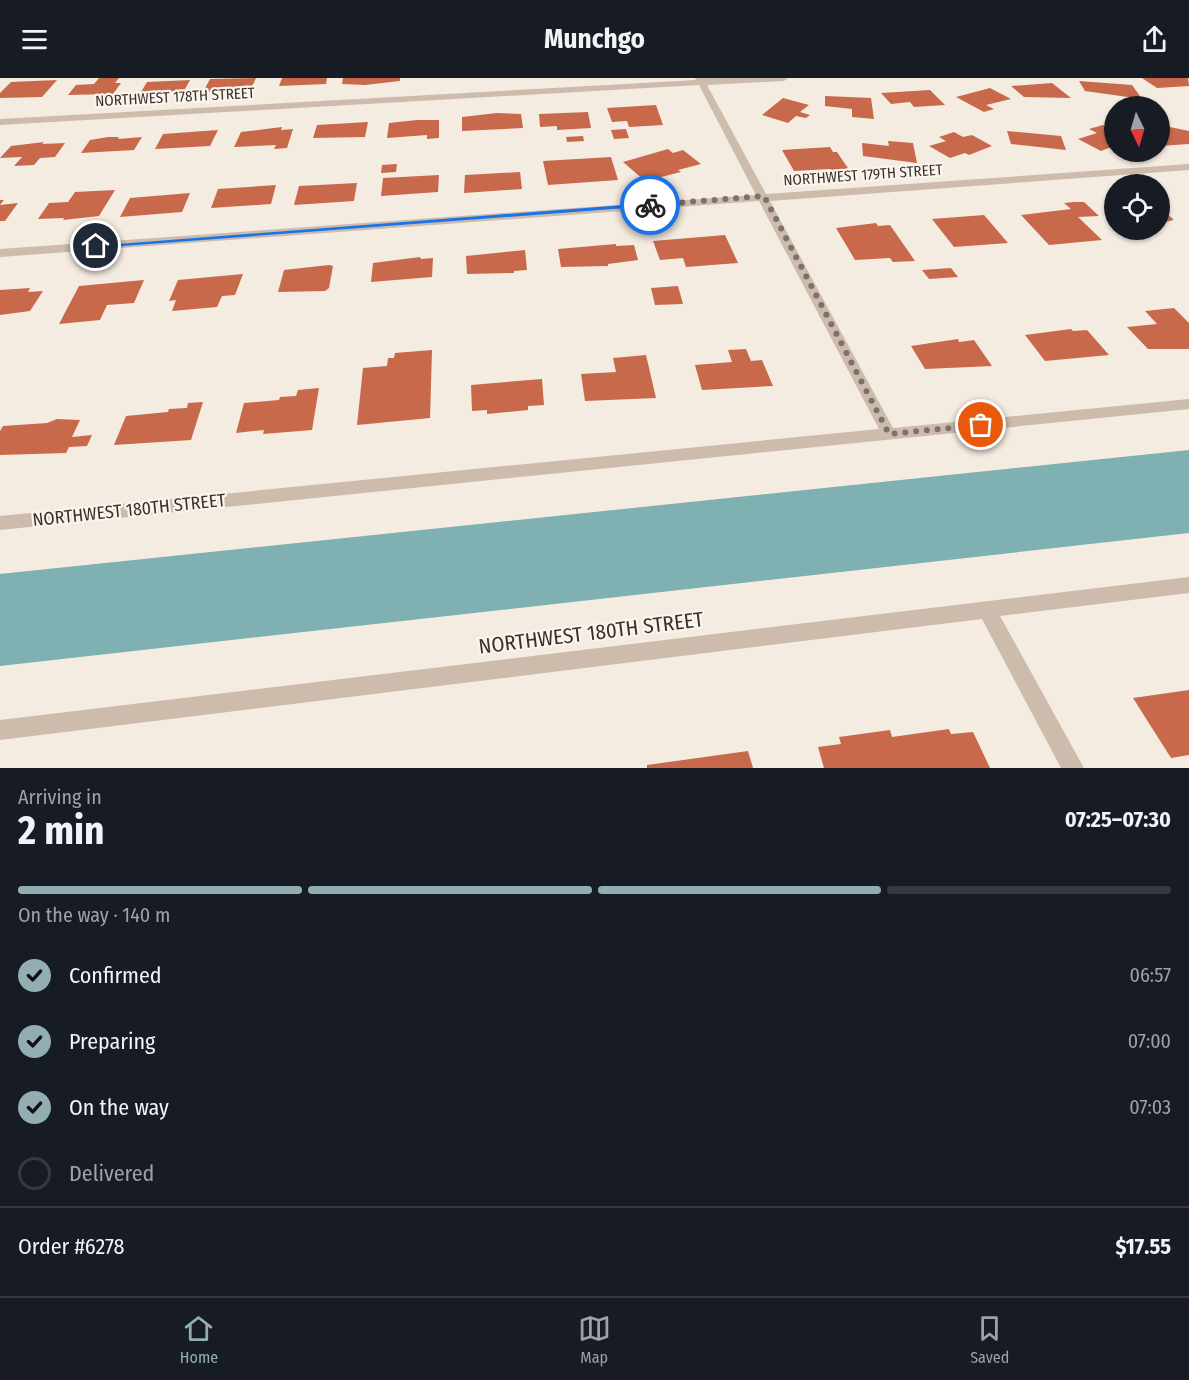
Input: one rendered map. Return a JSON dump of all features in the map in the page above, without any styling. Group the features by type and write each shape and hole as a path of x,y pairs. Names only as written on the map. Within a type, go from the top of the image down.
{"street":[{"name":"NORTHWEST 178TH STREET","path":"0,122 700,80 784,78"},
{"path":"700,80 764,196 889,434"},
{"name":"NORTHWEST 179TH STREET","path":"0,253 1189,167"},
{"name":"NORTHWEST 180TH STREET","path":"0,523 1189,404"},
{"name":"NORTHWEST 180TH STREET","path":"0,730 1189,585"},
{"path":"986,608 1073,768"}],"water":[{"path":"1189,450 1189,533 0,666 0,574"}],"building":[{"path":"99,78 119,78 115,83 121,83 113,94 68,95 76,85 94,84"},
{"path":"256,78 251,89 203,92 210,79"},
{"path":"282,78 327,78 326,84 279,86"},
{"path":"343,78 400,78 400,81 365,85 342,84"},
{"path":"1142,78 1188,78 1189,86 1157,88"},
{"path":"57,80 42,97 0,98 0,93 11,82"},
{"path":"190,80 184,91 141,92 147,82"},
{"path":"1079,81 1132,85 1140,96 1121,96 1085,91"},
{"path":"1052,83 1071,98 1024,97 1011,86"},
{"path":"990,88 1011,99 986,105 994,109 984,112 956,97"},
{"path":"930,90 945,105 914,107 910,102 891,104 881,93"},
{"path":"825,96 871,98 874,119 852,117 852,109 825,106"},
{"path":"783,98 809,105 800,112 810,115 806,118 796,116 788,123 762,115"},
{"path":"656,105 663,125 629,127 627,121 612,122 607,108"},
{"path":"588,112 591,128 557,130 557,126 540,127 539,114"},
{"path":"497,113 521,114 523,128 462,131 462,117"},
{"path":"439,120 439,138 427,139 427,135 387,138 389,123"},
{"path":"368,122 365,137 313,138 317,125"},
{"path":"1104,125 1104,150 1101,151 1078,139 1097,133 1089,129"},
{"path":"282,127 281,130 293,129 287,148 274,149 276,145 234,147 241,132"},
{"path":"1170,127 1189,131 1189,144 1170,145"},
{"path":"626,129 629,138 614,139 611,130"},
{"path":"218,130 210,146 155,149 163,134"},
{"path":"1007,131 1061,136 1066,150 1011,144"},
{"path":"954,132 963,137 972,135 992,146 969,155 965,153 950,158 929,146 946,141 939,137"},
{"path":"583,136 584,141 567,142 566,137"},
{"path":"119,137 118,139 142,137 134,150 81,153 90,140"},
{"path":"888,141 913,143 917,163 863,156 862,143 889,146"},
{"path":"44,142 42,144 65,143 55,157 40,158 34,165 14,166 22,157 0,158 11,146"},
{"path":"830,147 833,152 837,152 854,177 835,178 830,169 794,171 782,150"},
{"path":"668,149 673,153 683,150 701,164 678,170 681,172 645,181 623,162"},
{"path":"611,157 618,180 548,185 543,161"},
{"path":"397,164 396,172 381,173 382,165"},
{"path":"520,172 522,189 464,193 465,175"},
{"path":"439,175 438,192 381,196 383,178"},
{"path":"357,183 354,201 294,205 299,186"},
{"path":"276,185 271,204 211,208 218,189"},
{"path":"115,190 99,216 63,220 64,218 38,219 49,203 68,202 75,192"},
{"path":"190,193 182,212 120,217 130,198"},
{"path":"1084,202 1099,216 1078,217 1102,240 1049,245 1021,215 1071,209 1064,203"},
{"path":"18,203 5,221 0,221 0,205"},
{"path":"984,215 1008,243 954,247 932,219"},
{"path":"876,223 878,226 890,225 915,261 893,262 890,258 855,260 836,228"},
{"path":"725,235 738,263 686,267 683,258 660,260 653,241"},
{"path":"616,244 616,246 634,245 638,260 608,264 608,266 561,267 558,249"},
{"path":"525,250 527,270 514,271 514,273 467,274 466,256"},
{"path":"420,257 421,259 433,258 432,277 371,282 373,263"},
{"path":"333,266 329,288 325,291 278,292 284,270"},
{"path":"951,268 958,277 929,279 922,270"},
{"path":"243,274 235,295 222,296 217,307 172,311 176,300 169,301 178,280"},
{"path":"144,280 134,303 107,305 100,320 59,324 79,286"},
{"path":"678,286 683,304 655,305 651,288"},
{"path":"30,288 28,292 43,291 30,311 0,315 0,290"},
{"path":"1174,308 1189,323 1189,349 1148,349 1127,327 1157,324 1145,311"},
{"path":"1071,329 1073,331 1087,330 1109,355 1045,361 1025,335"},
{"path":"958,339 959,342 974,340 992,366 925,369 911,346"},
{"path":"746,349 751,361 762,360 773,386 702,390 695,365 732,362 728,350"},
{"path":"432,350 430,418 357,425 363,368 387,366 388,358 394,358 395,353"},
{"path":"646,355 656,398 585,401 581,374 616,372 613,358"},
{"path":"542,379 544,405 528,406 528,410 487,414 487,410 472,411 471,385"},
{"path":"319,388 312,430 263,434 264,430 236,433 244,403 279,400 280,397 296,396 298,390"},
{"path":"203,402 191,440 114,445 126,416 168,412 169,409 187,408 188,403"},
{"path":"57,419 80,420 72,437 92,435 87,446 69,447 66,453 0,455 0,431 3,426 47,423"},
{"path":"1189,690 1189,755 1171,758 1133,698"},
{"path":"949,729 951,734 973,732 990,768 824,768 818,747 841,744 839,737 890,730 892,737"},
{"path":"748,751 753,768 647,768 647,765"}],"way so far":[{"path":"650,205 764,196 889,434 981,425"}],"route":[{"path":"96,246 650,205"}]}
